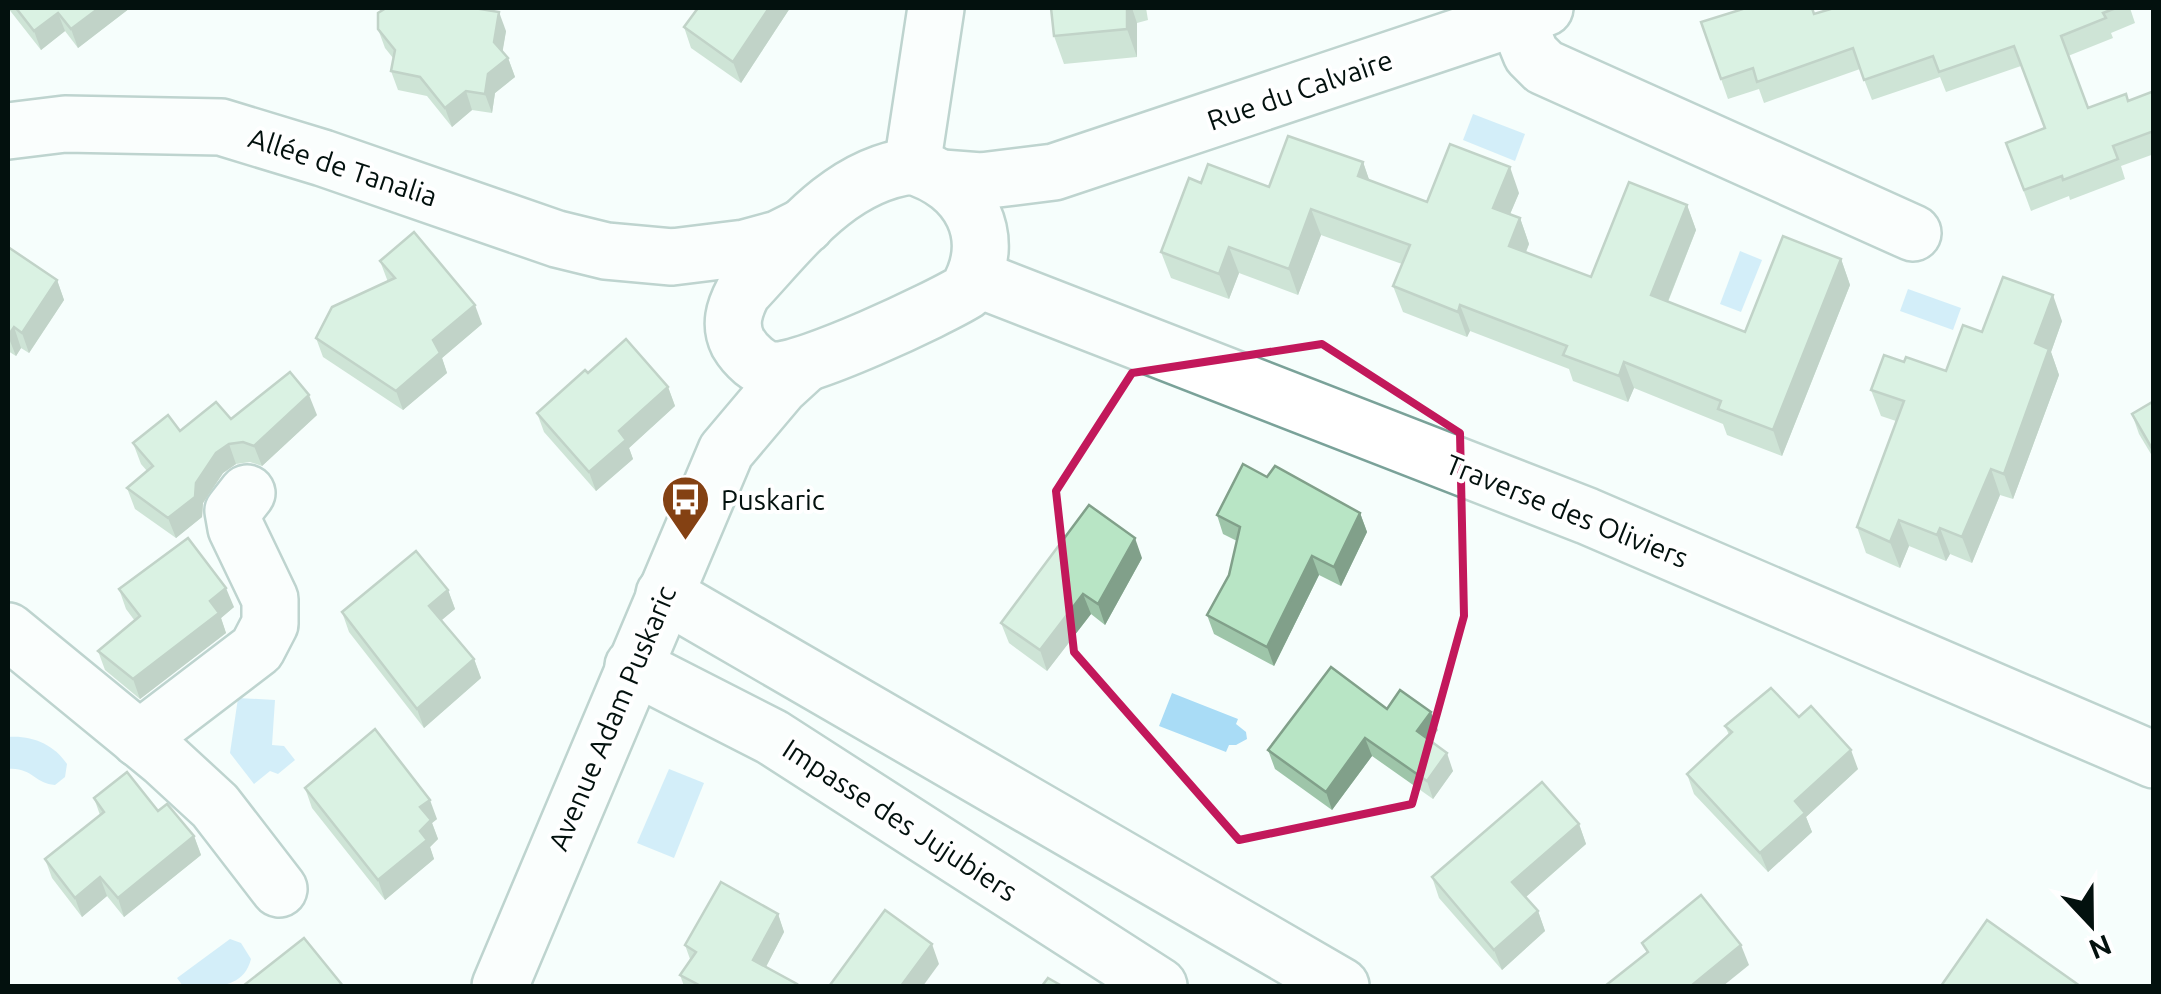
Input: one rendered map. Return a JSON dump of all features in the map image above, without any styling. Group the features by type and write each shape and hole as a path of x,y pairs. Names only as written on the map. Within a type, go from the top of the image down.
{"street":[{"path":"936,8 927,172 962,196 971,210 978,265"},
{"path":"1531,12 1531,54 1544,66 1913,233"},
{"name":"Rue du Calvaire","path":"806,225 838,195 890,169 980,181 1054,172 1531,12"},
{"name":"Allée de Tanalia","path":"8,132 65,124 221,128 323,158 557,239 606,251 672,257 746,248 778,239 806,225"},
{"name":"Rue du Calvaire","path":"804,365 967,290 1000,221 1054,172"},
{"path":"804,365 771,370 758,364 734,332 735,306 743,292 806,225"},
{"name":"Allée de Tanalia","path":"672,257 712,283 722,297 734,332"},
{"name":"Traverse des Oliviers","path":"978,265 1588,516 2154,760"},
{"name":"Avenue Adam Puskaric","path":"500,986 726,451 735,382 734,332"},
{"name":"Avenue Adam Puskaric","path":"726,451 804,365"},
{"path":"139,739 257,649 270,624 270,599 236,528 233,511 247,493"},
{"path":"664,594 1341,986"},
{"path":"8,631 215,806 279,889"},
{"name":"Impasse des Jujubiers","path":"632,666 772,737 1160,986"}],"highlighted area":[{"path":"1322,344 1460,433 1464,616 1412,804 1239,840 1074,652 1056,491 1132,373"}],"water":[{"path":"1473,114 1525,134 1515,161 1463,140"},
{"path":"1740,251 1762,260 1741,312 1720,304"},
{"path":"1908,289 1961,308 1953,330 1900,311"},
{"path":"1172,693 1238,719 1236,724 1246,732 1247,739 1229,745 1226,752 1159,726"},
{"path":"238,698 275,700 272,745 284,746 295,760 278,774 270,771 254,784 230,753"},
{"path":"8,737 33,739 49,746 67,764 65,777 55,785 8,769"},
{"path":"669,769 704,783 674,858 637,843"},
{"path":"230,939 241,943 251,959 241,977 224,985 183,986 177,978"}],"building":[{"path":"16,8 99,8 71,29 58,13 34,31"},
{"path":"386,8 474,8 499,12 494,42 508,58 488,74 485,94 466,91 445,108 420,77 391,71 395,50 378,29 378,13"},
{"path":"698,8 769,8 733,62 684,27"},
{"path":"1051,8 1127,8 1127,29 1054,36"},
{"path":"1746,8 1812,8 1814,14 1834,8 2116,8 2103,13 2106,18 2061,36 2088,108 2126,94 2128,101 2154,91 2154,131 2113,146 2118,159 2024,190 2006,143 2045,128 2014,46 1939,72 1933,56 1864,80 1853,48 1757,82 1753,68 1721,79 1701,22"},
{"path":"1288,136 1363,162 1358,176 1427,202 1450,144 1510,167 1493,208 1520,218 1509,246 1591,277 1629,182 1687,205 1651,295 1745,332 1783,236 1841,259 1773,430 1718,409 1721,401 1624,362 1619,376 1563,355 1567,346 1460,305 1458,312 1393,286 1410,245 1311,209 1289,269 1229,247 1219,274 1161,252 1189,178 1201,183 1208,164 1269,187"},
{"path":"414,232 475,305 433,340 440,353 396,391 316,338 332,307 395,278 380,261"},
{"path":"8,247 57,280 22,333 14,327 8,336"},
{"path":"2003,277 2053,295 2035,343 2049,349 2004,474 1991,469 1962,537 1940,528 1937,535 1899,520 1890,542 1857,527 1904,401 1871,390 1884,355 1904,362 1906,357 1946,371 1963,325 1982,332"},
{"path":"626,339 668,387 619,431 626,440 589,472 537,413"},
{"path":"290,372 309,395 254,446 243,442 229,444 216,453 196,483 195,497 168,518 127,488 153,466 133,443 168,415 180,431 216,402 231,419"},
{"path":"2154,401 2154,452 2132,414"},
{"path":"1243,464 1267,477 1275,466 1360,513 1334,567 1312,556 1267,647 1207,615 1229,575 1240,527 1217,515"},
{"path":"1089,505 1135,538 1098,604 1083,594 1040,650 1001,623"},
{"path":"188,538 226,588 210,601 219,613 133,679 98,651 140,616 119,589"},
{"path":"416,551 448,590 429,606 474,659 417,709 342,612"},
{"path":"1331,667 1387,709 1400,690 1431,712 1417,731 1447,753 1427,781 1365,738 1326,792 1268,750"},
{"path":"1771,688 1799,717 1811,706 1851,750 1795,801 1805,813 1760,853 1687,774 1732,732 1725,726"},
{"path":"375,729 430,800 420,807 431,820 420,831 427,840 378,880 305,788"},
{"path":"127,772 158,811 167,804 194,836 118,898 100,877 75,898 45,859 104,812 94,798"},
{"path":"1542,782 1579,824 1512,882 1538,911 1494,950 1432,877"},
{"path":"721,882 778,914 753,960 796,986 701,986 680,975 696,952 685,945"},
{"path":"1701,895 1741,945 1691,986 1605,986 1648,952 1642,943"},
{"path":"885,910 932,944 901,986 830,985"},
{"path":"1987,920 2080,986 1941,986"},
{"path":"304,938 343,986 243,986"},
{"path":"1048,978 1062,986 1042,986"}],"place":[{"name":"Puskaric","path":"686,542"}]}
